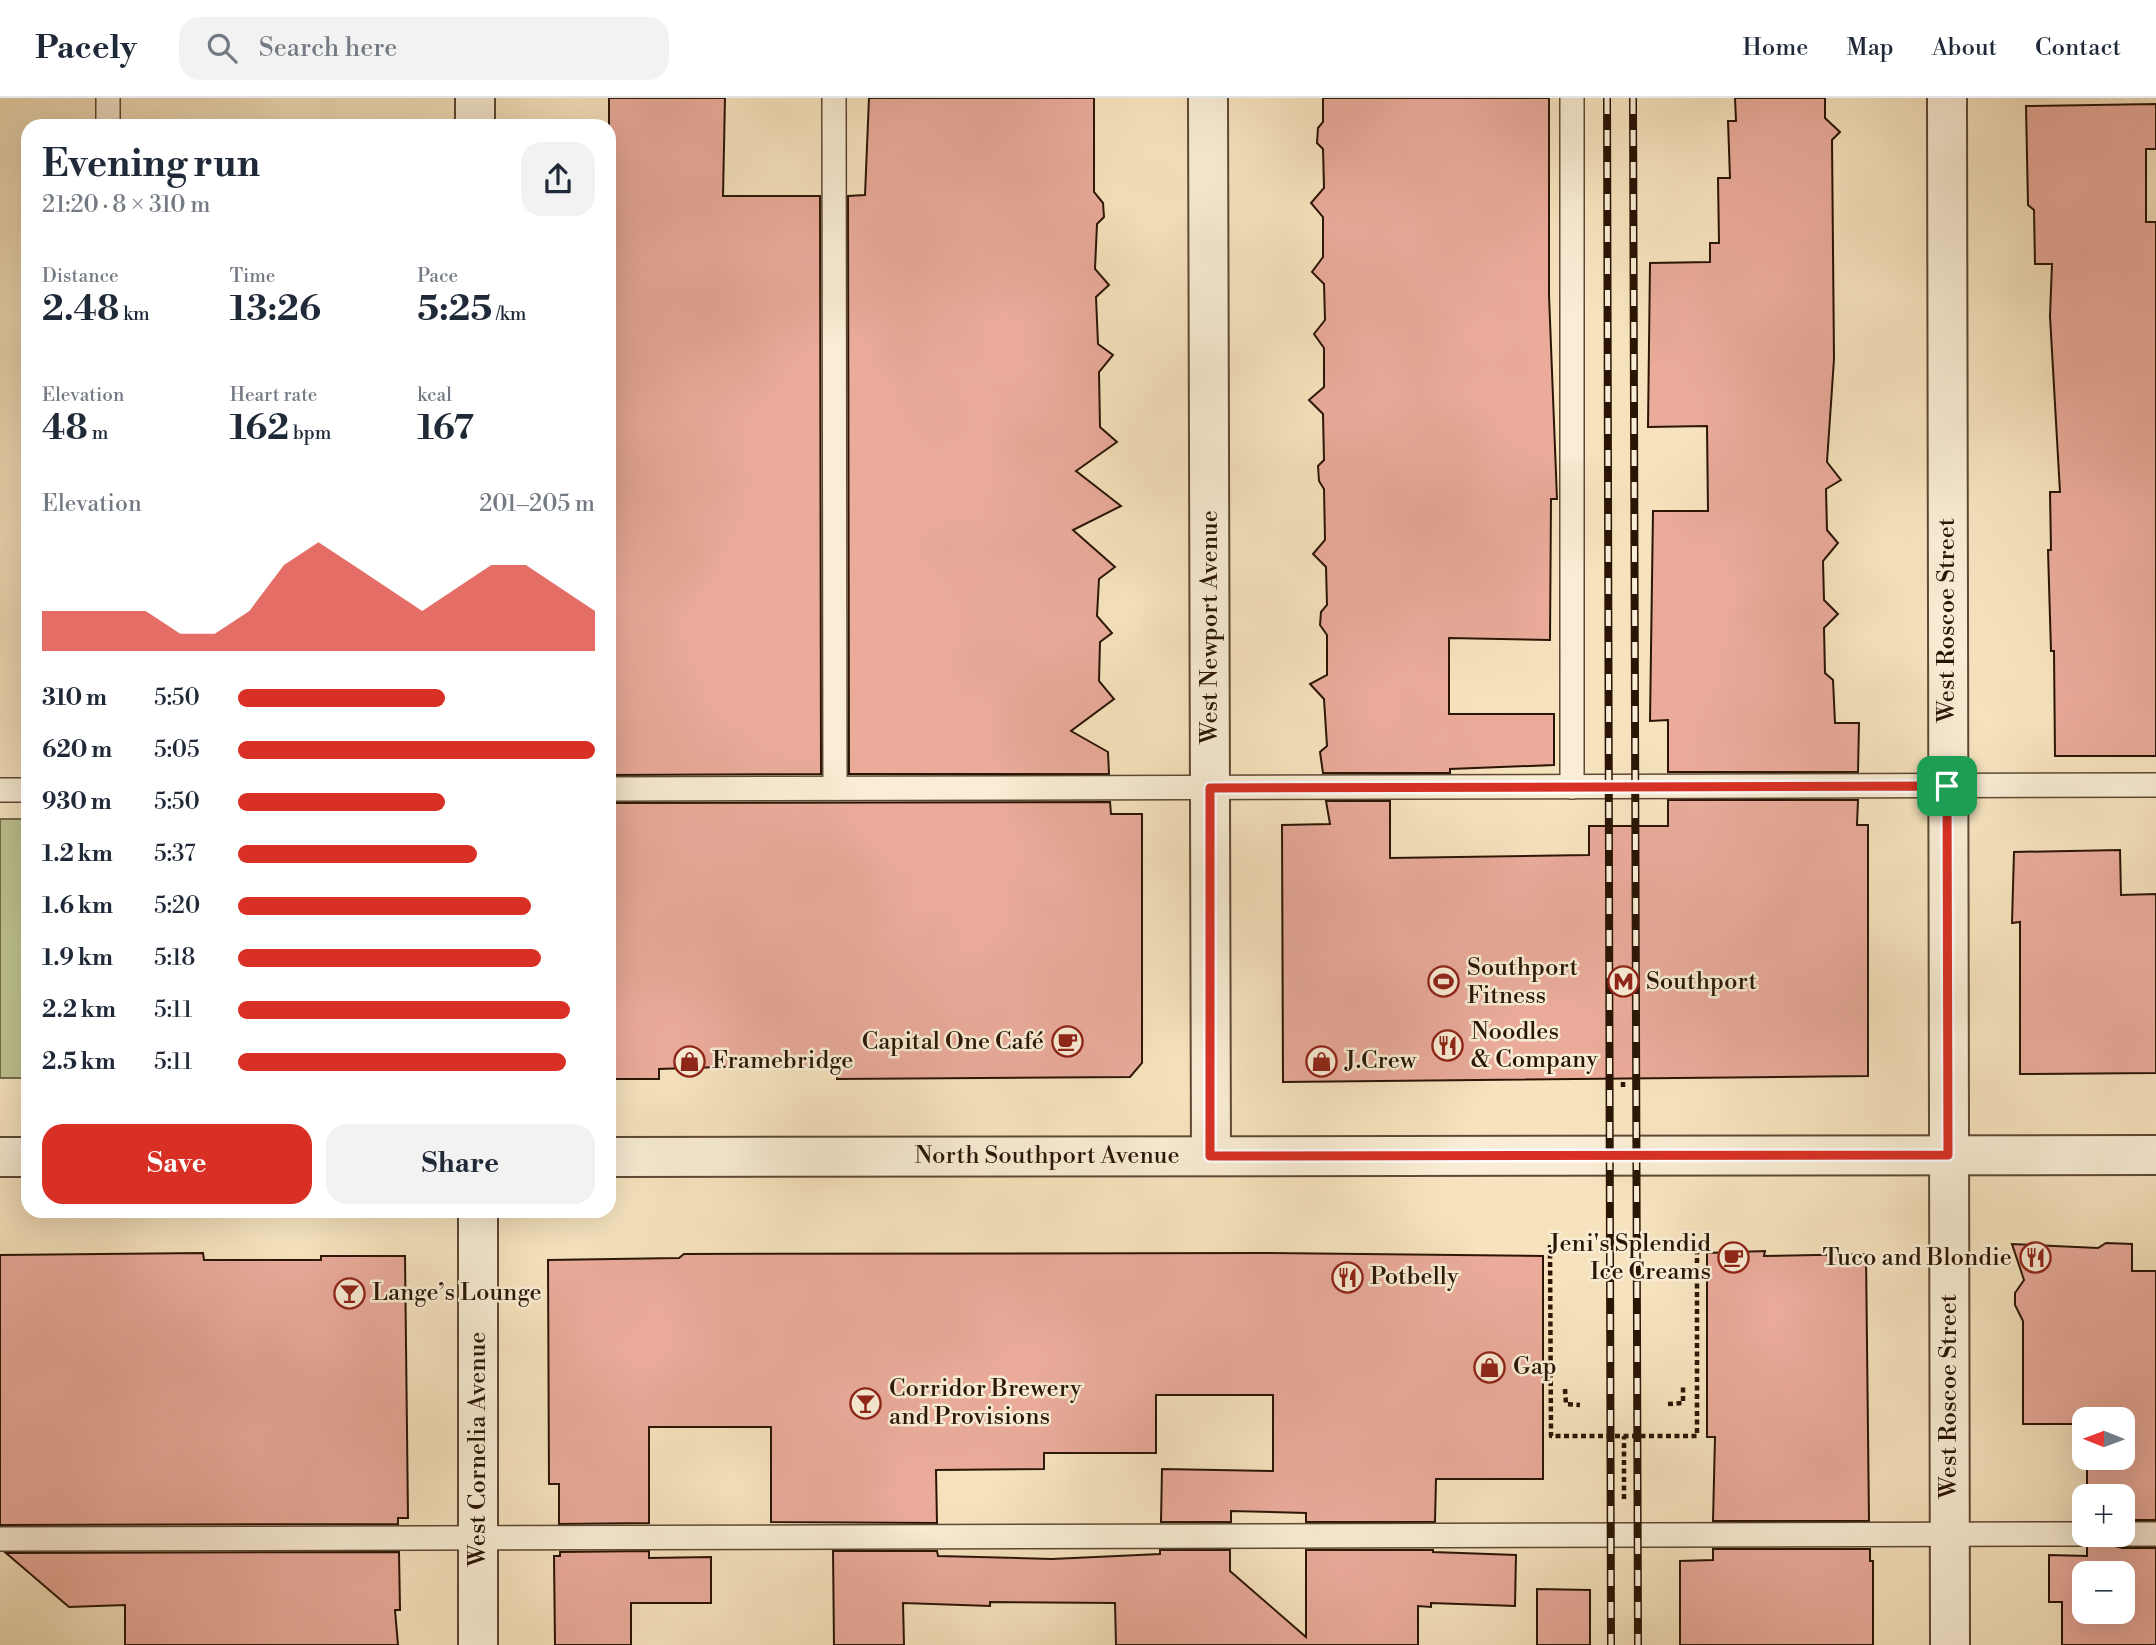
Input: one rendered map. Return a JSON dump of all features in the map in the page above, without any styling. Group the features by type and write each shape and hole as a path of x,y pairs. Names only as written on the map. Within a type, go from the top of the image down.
{"street":[{"path":"475,98 475,119"},
{"name":"West Newport Avenue","path":"1208,98 1210,1156"},
{"name":"West Roscoe Street","path":"1947,98 1950,1645"},
{"name":"North Southport Avenue","path":"616,1157 2156,1155"},
{"path":"0,1157 21,1157"},
{"name":"West Cornelia Avenue","path":"478,1218 478,1645"}],"lane":[{"path":"108,98 108,119"},
{"path":"834,98 835,788"},
{"path":"1572,98 1572,786"},
{"path":"616,789 2156,785"},
{"path":"0,790 21,790"},
{"path":"0,1539 2072,1534"},
{"path":"2135,1534 2156,1534"}],"path":[{"path":"1623,1078 1623,1087"},
{"path":"1550,1245 1551,1436 1624,1437 1697,1436 1697,1244"},
{"path":"1668,1404 1683,1403 1683,1386"},
{"path":"1565,1389 1566,1404 1580,1405"},
{"path":"1624,1437 1624,1535"}],"green space":[{"path":"0,819 21,819 21,1078 0,1078"}],"building":[{"path":"609,98 725,98 723,196 820,196 821,774 616,775 616,119 609,119"},
{"path":"869,98 1094,98 1094,192 1103,203 1104,217 1097,224 1095,269 1109,285 1096,297 1098,344 1113,355 1099,372 1100,427 1117,442 1076,471 1121,506 1073,530 1115,567 1099,579 1097,616 1112,633 1100,642 1099,681 1114,699 1071,731 1108,752 1109,774 849,774 848,196 865,195"},
{"path":"1323,98 1549,98 1549,295 1557,499 1551,499 1550,640 1449,638 1449,714 1554,714 1554,765 1450,769 1450,773 1323,773 1320,752 1327,746 1324,699 1310,684 1327,675 1327,635 1320,625 1321,612 1327,605 1326,567 1313,554 1325,540 1324,489 1319,481 1318,466 1324,460 1323,414 1309,400 1324,387 1324,348 1314,334 1325,320 1324,284 1312,272 1323,257 1323,217 1311,203 1324,188 1323,149 1317,143 1318,128 1323,122"},
{"path":"1735,98 1825,98 1825,118 1840,132 1832,140 1834,359 1827,462 1841,480 1826,489 1827,530 1838,543 1823,561 1824,600 1838,614 1824,628 1825,673 1833,680 1835,723 1859,723 1858,772 1668,772 1668,720 1650,721 1653,511 1708,511 1707,426 1648,427 1650,263 1710,262 1710,243 1719,243 1718,178 1730,178 1728,121 1736,121"},
{"path":"2156,104 2156,149 2146,149 2146,222 2156,222 2156,756 2055,756 2054,651 2051,651 2048,550 2051,550 2050,492 2060,492 2050,316 2052,264 2035,264 2034,210 2028,205 2026,106"},
{"path":"1668,800 1858,800 1857,825 1868,825 1868,1076 1283,1082 1282,825 1330,824 1326,801 1390,801 1390,858 1589,855 1589,826 1668,826"},
{"path":"1110,802 1111,814 1142,814 1142,1063 1130,1077 837,1079 837,1067 751,1066 659,1069 659,1079 616,1079 616,803"},
{"path":"2120,850 2121,895 2156,894 2156,1073 2020,1074 2020,922 2012,923 2014,852"},
{"path":"2106,1243 2132,1244 2132,1271 2156,1271 2156,1520 2135,1520 2135,1484 2087,1484 2087,1470 2135,1470 2135,1407 2072,1407 2072,1424 2023,1424 2023,1321 2015,1305 2015,1293 2024,1280 2012,1244 2098,1248"},
{"path":"1765,1251 1764,1256 1866,1254 1869,1521 1713,1521 1715,1437 1707,1437 1707,1253"},
{"path":"203,1253 204,1260 321,1260 321,1256 405,1256 408,1518 398,1518 398,1524 0,1525 0,1255"},
{"path":"1265,1253 1543,1256 1543,1479 1436,1479 1435,1522 1306,1522 1306,1513 1231,1511 1231,1522 1161,1522 1162,1469 1273,1471 1273,1395 1156,1395 1156,1453 1044,1453 1044,1469 936,1470 937,1523 771,1522 771,1427 649,1427 649,1523 559,1524 559,1484 549,1484 548,1260 679,1258 684,1254"},
{"path":"2087,1547 2156,1548 2156,1645 2062,1645 2062,1602 2049,1602 2049,1555 2087,1556"},
{"path":"1713,1549 1870,1549 1870,1561 1873,1561 1873,1645 1680,1645 1680,1561 1713,1560"},
{"path":"1160,1550 1230,1550 1230,1571 1306,1637 1306,1550 1433,1550 1516,1555 1515,1606 1431,1603 1431,1607 1418,1606 1418,1645 1116,1645 1115,1603 990,1602 990,1606 903,1603 904,1645 834,1645 833,1551 937,1551 938,1556 1052,1559 1160,1554"},
{"path":"649,1551 649,1558 711,1557 711,1603 631,1603 631,1645 555,1645 554,1556 560,1556 560,1552"},
{"path":"399,1552 400,1610 395,1610 398,1645 125,1645 125,1605 69,1607 6,1553"},
{"path":"1537,1589 1590,1590 1590,1645 1537,1645"}],"railway":[{"path":"1607,98 1611,1645"},
{"path":"1633,98 1638,1645"}],"place":[{"name":"Southport Fitness","path":"1444,982"},
{"name":"Southport","path":"1623,982"},
{"name":"Capital One Café","path":"1067,1042"},
{"name":"Noodles & Company","path":"1448,1046"},
{"name":"Framebridge","path":"689,1061"},
{"name":"J.Crew","path":"1322,1061"},
{"name":"Jeni's Splendid Ice Creams","path":"1734,1258"},
{"name":"Tuco and Blondie","path":"2035,1258"},
{"name":"Potbelly","path":"1347,1277"},
{"name":"Lange’s Lounge","path":"349,1293"},
{"name":"Gap","path":"1490,1367"},
{"name":"Corridor Brewery and Provisions","path":"866,1403"}],"route":[{"path":"1947,786 1948,1155 1210,1156 1210,788 1947,786"}]}
